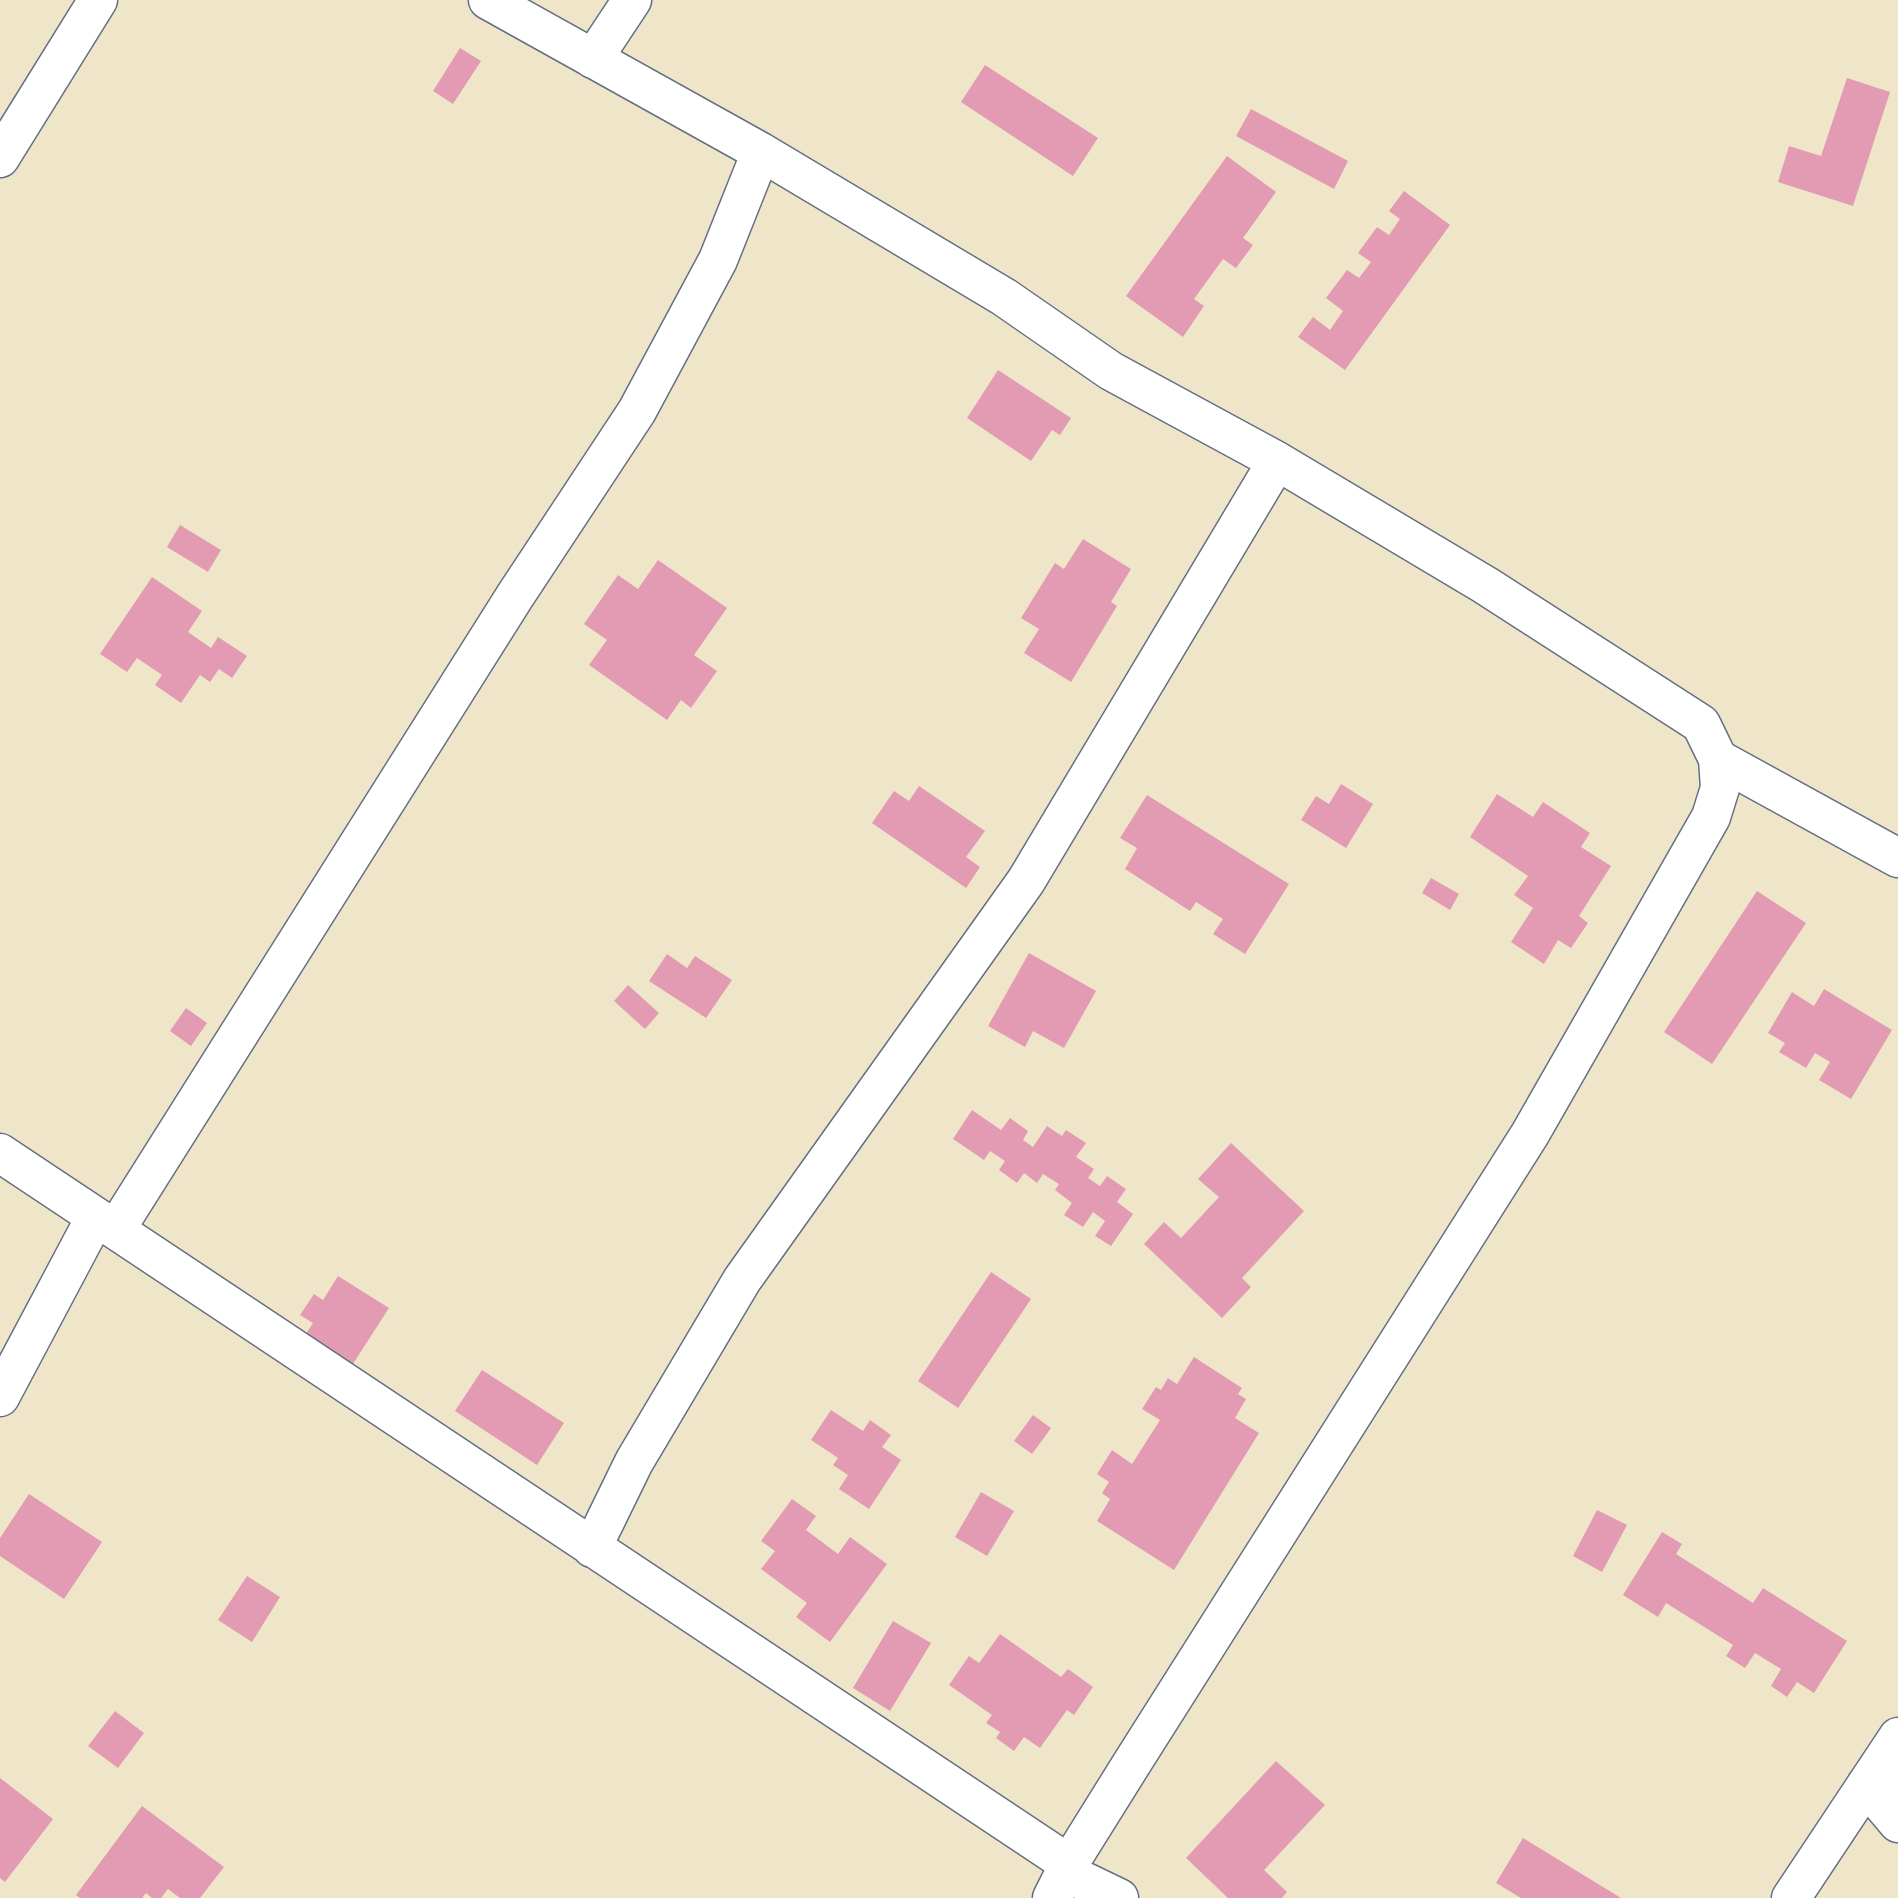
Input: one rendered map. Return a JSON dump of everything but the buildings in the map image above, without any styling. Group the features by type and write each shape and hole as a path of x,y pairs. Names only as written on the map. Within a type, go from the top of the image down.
{"street":[{"path":"0,158 98,0"},
{"path":"488,0 761,152 1004,297 1111,370 1277,461 1545,621 1701,724 1718,758 1720,788 1711,817 1530,1134 1062,1878"},
{"path":"593,60 632,0"},
{"path":"0,1397 106,1223 637,411 718,260 761,152"},
{"path":"592,1548 634,1462 743,1280 1026,881 1277,461"},
{"path":"1718,758 1898,858"},
{"path":"0,1153 592,1548 1062,1878 1119,1898"},
{"path":"1791,1898 1882,1787 1898,1737"},
{"path":"1882,1787 1898,1823"}]}
